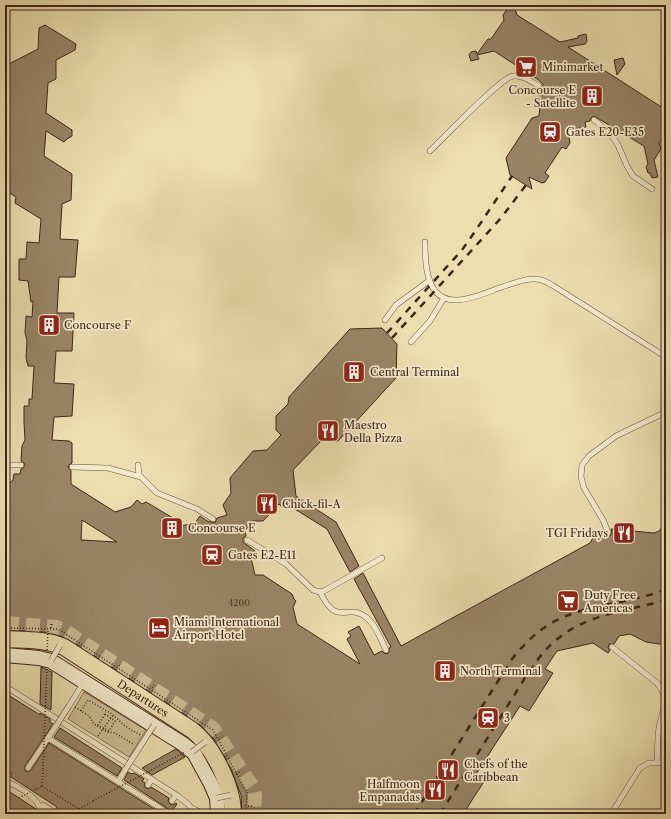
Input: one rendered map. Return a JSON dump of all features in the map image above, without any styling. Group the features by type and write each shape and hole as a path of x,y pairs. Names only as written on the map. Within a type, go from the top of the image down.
{"main road":[{"name":"Departures","path":"5,639 39,640 60,645 75,653 197,734 201,746 224,777 224,796 218,814"},
{"name":"Departures","path":"5,655 39,658 51,661 183,744 201,746"},
{"name":"Departures","path":"224,796 239,810"}],"lane":[{"path":"430,151 486,96 507,78 518,76 539,86"},
{"path":"594,120 610,133 618,145 633,176 652,189"},
{"path":"425,242 426,270 438,294 444,298 453,300 466,298 521,280 541,280 552,285 666,357"},
{"path":"385,320 396,305 430,280"},
{"path":"411,342 430,322 444,298"},
{"path":"608,532 603,520 584,488 581,477 582,465 590,456 616,436 666,412"},
{"path":"5,467 9,465 21,465"},
{"path":"138,465 138,472 153,490 160,495 193,507 213,519"},
{"path":"72,467 108,468 125,474 141,477"},
{"path":"247,540 286,564 311,588 320,592 382,558"},
{"path":"320,592 324,602 333,611 356,613 368,618 373,624 386,650"},
{"path":"51,661 60,645"},
{"path":"612,647 656,683 662,690 665,697 665,707 659,728 657,763"},
{"path":"28,768 84,681"},
{"path":"5,686 152,779 186,802 192,808 203,814"},
{"path":"11,697 14,692"},
{"path":"118,782 154,725"},
{"path":"48,738 165,811"},
{"path":"611,814 640,768 646,764 666,763"},
{"path":"148,785 152,779"},
{"path":"5,781 32,797 39,805 40,810"},
{"path":"172,801 176,795"},
{"path":"40,810 46,800"},
{"path":"192,808 195,814"},
{"path":"40,810 57,814"}],"path":[{"path":"42,786 49,629 52,625"},
{"path":"5,628 58,629 213,730 247,793 246,814"},
{"path":"155,691 158,688"},
{"path":"81,711 88,700 112,714 125,726 145,738"},
{"path":"69,705 89,716 94,724 107,732 115,733 139,747"},
{"path":"97,738 115,711"},
{"path":"105,714 115,721 108,731 103,728 98,725 105,714"},
{"path":"79,809 93,800 222,737"},
{"path":"236,774 241,771"},
{"path":"19,798 42,786"},
{"path":"42,786 79,809"},
{"path":"239,810 252,806"},
{"path":"79,809 79,814"}],"shaded area":[{"path":"84,692 146,730 129,757 68,719"}],"building":[{"name":"Concourse E - Satellite","path":"510,5 514,5 517,15 560,42 578,38 578,36 586,34 587,41 585,44 568,47 666,110 666,133 659,143 661,149 654,160 658,177 652,178 650,173 648,173 646,167 648,164 644,146 594,116 590,121 585,122 586,127 568,130 570,143 566,149 562,147 545,173 549,176 545,182 542,183 529,177 532,189 510,175 506,158 532,118 539,116 540,105 538,96 541,95 540,90 543,88 543,84 494,51 477,55 479,59 471,61 469,55 471,52 476,51 477,54 488,39 491,39 504,20 503,15"},
{"path":"45,25 76,44 75,50 56,60 56,79 48,83 46,113 72,130 72,136 64,142 46,131 44,156 72,174 71,200 62,204 60,239 78,240 75,277 59,277 57,313 74,313 72,351 56,351 54,383 74,384 72,416 54,417 52,440 69,441 72,443 72,463 68,467 71,471 71,484 115,512 131,507 137,500 142,504 146,502 173,518 176,527 195,523 200,516 207,521 215,523 217,518 227,515 223,505 231,493 230,478 253,451 267,450 281,435 276,430 276,416 288,404 289,397 350,329 382,328 397,344 396,378 338,441 321,441 293,470 296,496 336,522 359,566 350,572 327,529 285,503 282,507 279,504 263,521 252,521 245,531 246,536 243,538 243,542 255,551 251,558 255,575 263,575 292,594 296,601 293,607 297,624 360,664 347,639 351,636 348,632 359,626 374,655 382,651 387,654 389,652 389,648 391,647 354,579 363,573 401,646 590,543 593,538 604,533 607,536 610,536 612,533 611,529 654,533 659,531 666,522 666,645 646,642 630,634 619,636 614,644 609,644 608,648 610,650 608,653 593,643 557,651 545,669 553,673 529,711 520,706 476,774 485,780 463,814 242,814 241,795 229,764 215,740 198,723 67,638 44,632 5,630 5,487 13,480 14,474 20,474 21,469 25,465 21,461 22,446 25,440 24,406 29,406 29,399 32,399 34,366 28,366 26,358 27,341 25,333 26,316 32,317 33,301 31,302 28,281 19,280 19,259 26,259 27,242 39,243 41,219 15,203 16,197 5,190 5,66 38,49 39,28","holes":["82,520 117,542 81,540"]},
{"path":"623,58 625,64 617,75 614,60"},
{"path":"41,667 52,672 51,710 40,704"},
{"path":"5,693 40,715 40,713 50,719 50,722 53,724 25,766 25,771 28,772 31,770 49,743 162,814 61,814 56,809 57,807 11,777 11,772 5,772"},
{"path":"60,728 122,768 117,776 54,737"},
{"path":"176,749 185,757 152,775 142,768"},
{"path":"128,772 131,774 134,773 144,779 142,781 145,783 144,786 146,788 149,789 151,787 169,798 168,801 170,804 177,804 170,814 168,814 169,811 167,808 124,780"},
{"path":"5,789 36,809 33,814 5,814"}],"tunnel":[{"path":"5,623 56,627 64,630 213,728 253,787 255,796 254,814"}],"railway":[{"path":"387,333 462,250 512,176"},
{"path":"392,338 501,218 526,185"},
{"path":"414,814 512,659 532,638 555,621 568,615 596,607 639,598 666,589"},
{"path":"440,814 528,673 542,654 555,641 569,631 600,617 666,600"}],"place":[{"name":"Minimarket","path":"526,67"},
{"name":"Concourse E - Satellite","path":"592,96"},
{"name":"Gates E20-E35","path":"550,132"},
{"name":"Concourse F","path":"49,325"},
{"name":"Central Terminal","path":"354,372"},
{"name":"Maestro Della Pizza","path":"328,431"},
{"name":"Chick-fil-A","path":"267,504"},
{"name":"Concourse E","path":"172,528"},
{"name":"TGI Fridays","path":"624,533"},
{"name":"Gates E2-E11","path":"212,555"},
{"name":"Duty Free Americas","path":"568,601"},
{"name":"Miami International Airport Hotel","path":"159,628"},
{"name":"North Terminal","path":"445,671"},
{"name":"3","path":"488,718"},
{"name":"Chefs of the Caribbean","path":"448,770"},
{"name":"Halfmoon Empanadas","path":"435,790"}]}
